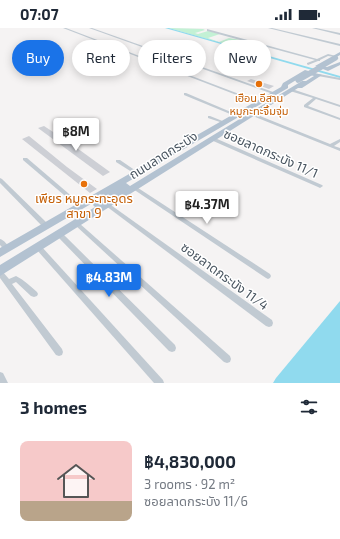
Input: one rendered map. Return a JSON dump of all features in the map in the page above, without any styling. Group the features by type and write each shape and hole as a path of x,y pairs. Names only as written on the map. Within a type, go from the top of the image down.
{"main road":[{"name":"ถนนลาดกระบัง","path":"0,272 135,188 214,136 254,115 298,80 338,59"},
{"name":"ถนนลาดกระบัง","path":"3,250 274,93 292,89 338,59"},
{"path":"0,264 214,136 284,91 285,84 306,72 319,75"},
{"path":"292,89 302,86 319,75"},
{"path":"0,260 113,191 127,179"}],"street":[{"path":"64,28 258,102"},
{"path":"90,28 274,93"},
{"path":"268,28 340,45"},
{"path":"275,30 279,28"},
{"path":"313,28 340,34"},
{"path":"208,30 319,60"},
{"path":"308,64 328,55 338,59"},
{"path":"319,75 340,79"},
{"path":"292,89 340,106"},
{"path":"185,94 236,115"},
{"path":"316,98 305,106 340,119"},
{"path":"254,115 340,150"},
{"path":"209,117 223,122"},
{"name":"ซอยลาดกระบัง 11/1","path":"214,136 320,186"},
{"path":"331,146 340,140"},
{"path":"25,159 80,206"},
{"path":"118,161 137,173"},
{"path":"0,180 46,226"},
{"path":"135,188 268,276"},
{"name":"ซอยลาดกระบัง 11/4","path":"108,205 269,323"},
{"path":"77,224 227,359"},
{"path":"60,235 172,348"},
{"path":"0,241 3,250"},
{"path":"39,248 160,383"},
{"path":"0,272 59,352"},
{"path":"8,283 16,279 34,294"},
{"path":"0,376 4,383"}],"green space":[{"path":"169,28 203,29 205,30 195,33 198,34 208,31 220,34 208,38 214,41"},
{"path":"229,38 240,40 236,40 224,40"}],"water":[{"path":"340,301 340,383 273,383 276,378"}],"building":[{"name":"เฮือน อีสาน หมูกะทะจิ้มจุ่ม","path":"251,79 274,86 269,89 247,81"},
{"path":"44,126 110,172 103,176 38,128"},
{"path":"29,136 97,189 90,193 22,139"}],"waterway":[{"path":"166,28 340,77"}],"place":[{"name":"เฮือน อีสาน หมูกะทะจิ้มจุ่ม","path":"259,84"},
{"name":"เพียร หมูกระทะอุดร สาขา 9","path":"84,184"}]}
